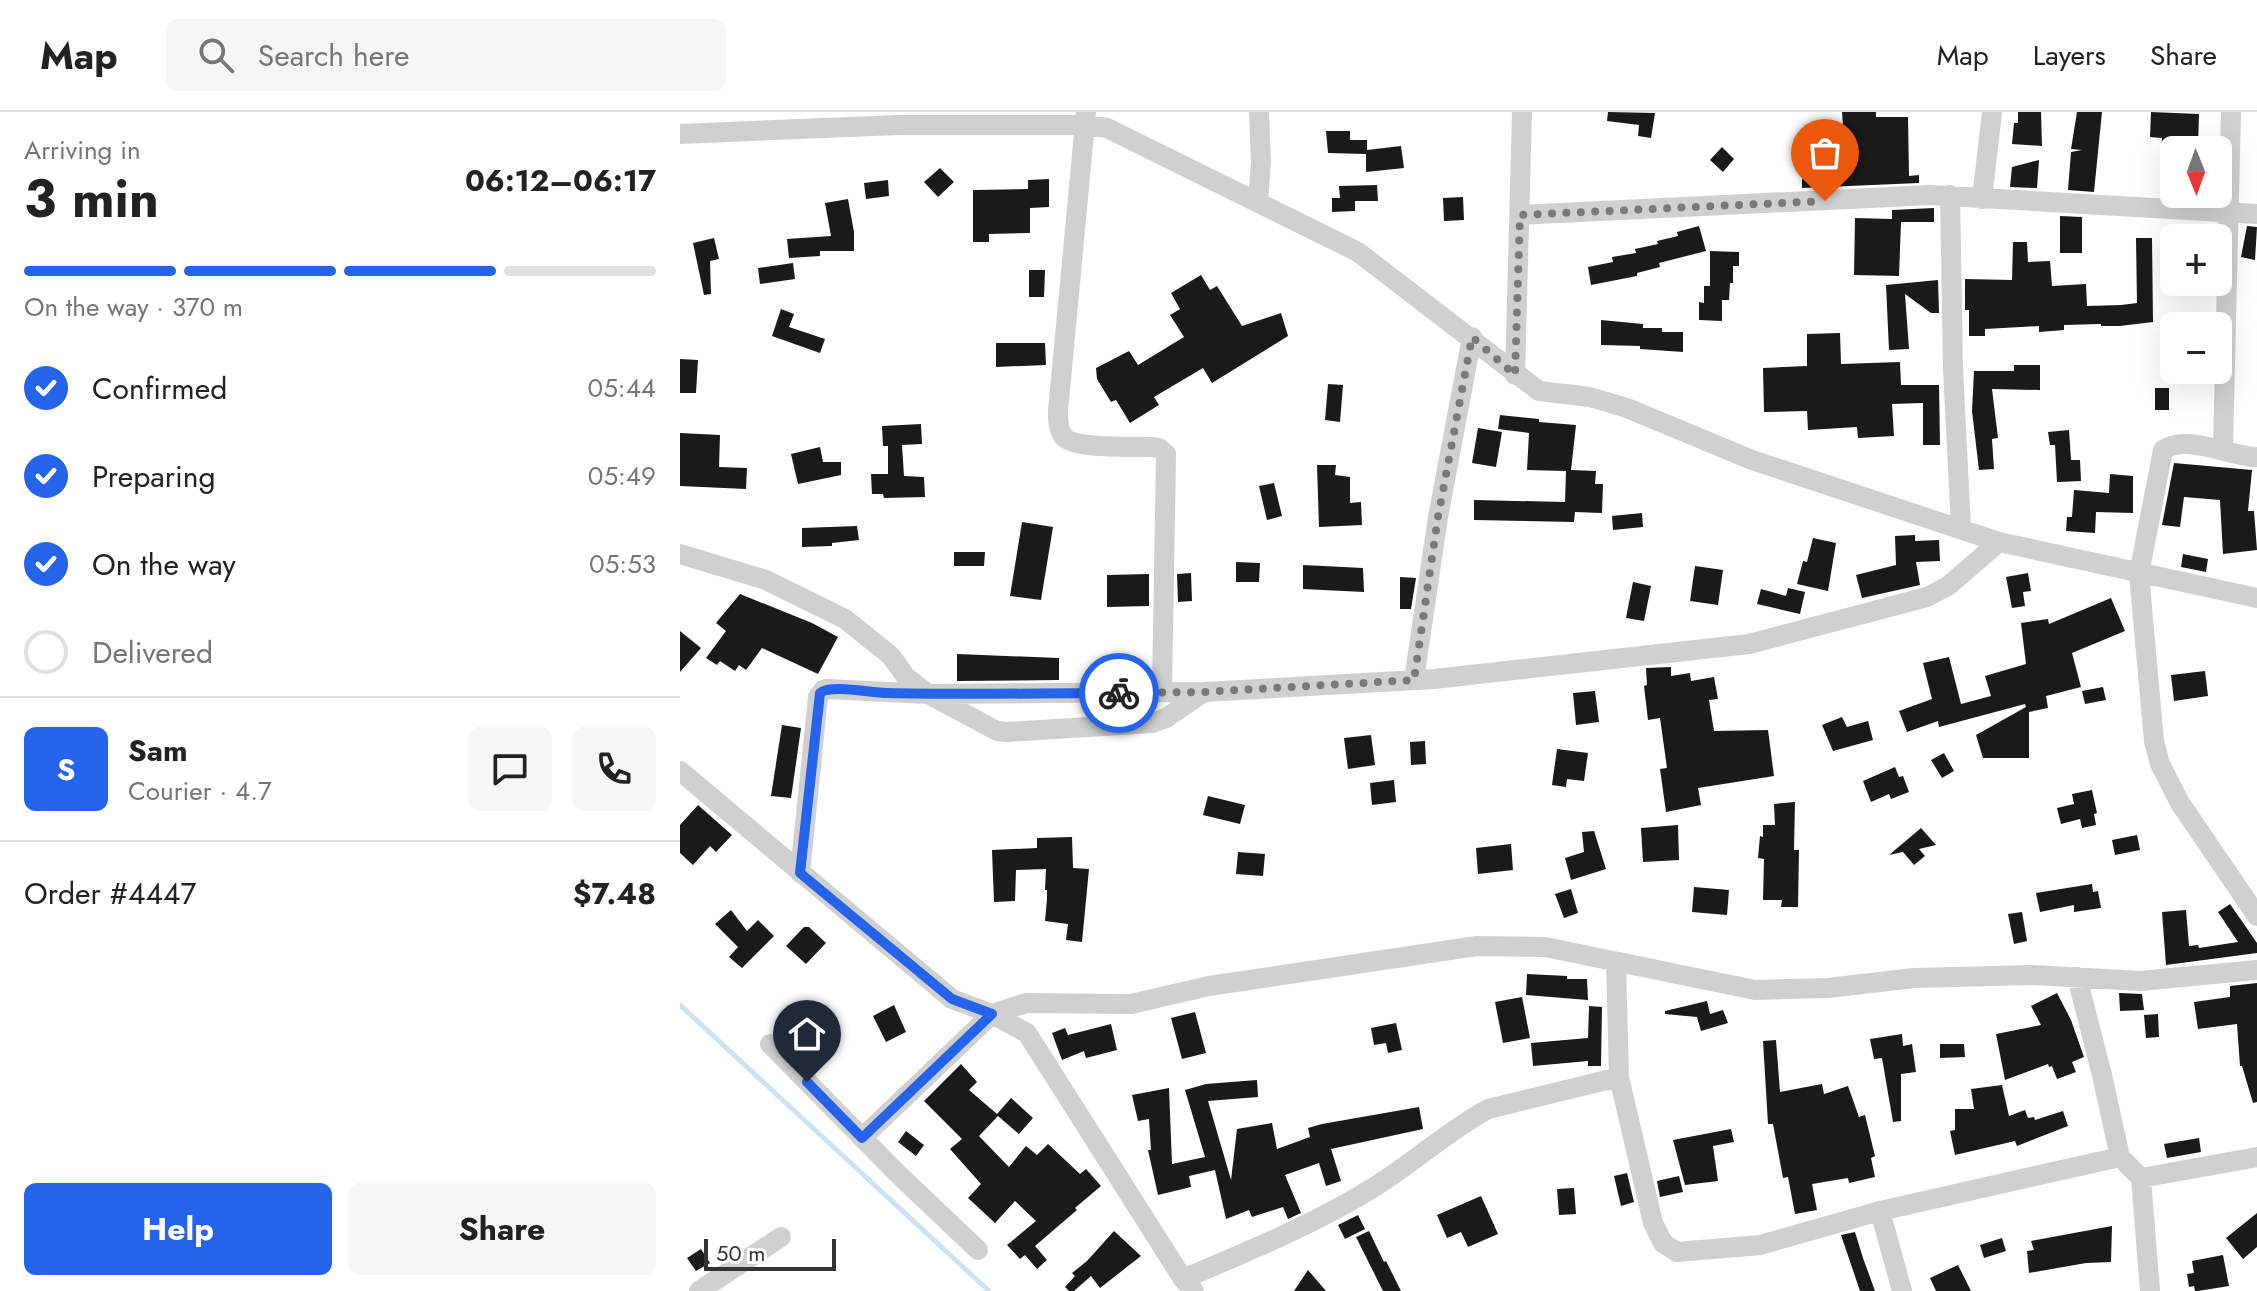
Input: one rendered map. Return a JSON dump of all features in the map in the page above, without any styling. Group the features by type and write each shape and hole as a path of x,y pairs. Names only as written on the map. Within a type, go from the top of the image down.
{"street":[{"path":"1258,201 1261,163 1259,112"},
{"path":"1515,375 1522,112"},
{"path":"1982,199 1992,112"},
{"path":"2223,448 2231,112"},
{"path":"680,134 898,118 1086,118 1120,132 1358,252 1539,391 1590,397 1618,405 1752,460 1999,542 2257,598"},
{"path":"1086,118 1059,426 1063,436 1078,444 1152,447 1166,454 1162,692"},
{"path":"1520,215 1950,195 2257,214"},
{"path":"1950,195 1953,368 1961,529"},
{"path":"1414,680 1438,517 1472,337"},
{"path":"2257,457 2238,455 2223,448 2176,445 2163,450 2139,574 2150,715 2160,764 2180,803 2257,916"},
{"path":"800,873 820,693 833,688 858,692 928,694 1204,692 1414,680 1764,642 1939,592 1999,542"},
{"path":"680,554 766,580 845,619 891,656 906,677 928,694 984,725 1007,732 1152,723 1166,718 1204,692"},
{"path":"680,771 952,999 992,1014 1027,1033 1188,1285 1311,1224 1377,1185 1488,1109 1619,1077"},
{"path":"862,1138 992,1014 1026,1003 1131,1004 1209,986 1477,946 1545,947 1755,990 1828,988 1914,978 2032,975 2140,981 2257,970"},
{"path":"1616,962 1619,1077 1653,1223 1670,1250 1687,1253 1760,1245 1880,1211 2120,1157"},
{"path":"2077,977 2120,1157 2141,1178 2150,1291"},
{"path":"770,1044 978,1250"},
{"path":"2141,1178 2257,1157"},
{"path":"1880,1211 1902,1291"},
{"path":"699,1291 781,1237"}],"building":[{"path":"1608,112 1655,113 1651,138 1638,136 1639,125 1607,121"},
{"path":"1842,112 1876,112 1876,117 1908,117 1909,176 1919,175 1919,183 1802,188 1802,179 1825,179 1824,164 1846,163"},
{"path":"2018,112 2041,112 2042,146 2012,144"},
{"path":"2077,112 2102,112 2094,192 2068,190 2071,152 2082,150 2071,149"},
{"path":"2151,112 2199,114 2198,136 2150,137"},
{"path":"1326,131 1350,131 1350,140 1367,140 1367,150 1401,146 1404,168 1366,172 1366,154 1328,153"},
{"path":"1722,147 1734,159 1723,172 1710,160"},
{"path":"2039,160 2037,188 2010,187 2012,167"},
{"path":"940,168 954,182 938,197 924,182"},
{"path":"1049,179 1049,207 1030,208 1030,233 989,234 989,242 973,242 973,190 1028,189 1028,180"},
{"path":"888,180 889,196 866,199 864,183"},
{"path":"1377,185 1378,201 1355,201 1355,211 1332,212 1332,198 1340,198 1339,186"},
{"path":"1463,197 1464,220 1444,221 1443,198"},
{"path":"848,199 854,251 820,251 820,256 789,258 787,239 831,236 825,203"},
{"path":"1934,208 1934,222 1901,222 1899,276 1854,275 1855,218 1892,219 1892,210"},
{"path":"2060,216 2082,217 2082,253 2060,253"},
{"path":"1699,226 1706,251 1659,263 1660,267 1637,273 1637,276 1591,285 1588,267 1613,262 1612,257 1636,253 1635,249 1658,244 1657,241 1678,236 1677,232"},
{"path":"2247,226 2257,227 2255,260 2241,257"},
{"path":"714,238 719,259 710,261 711,294 704,295 693,243"},
{"path":"2136,238 2152,238 2153,322 2120,326 2064,325 2064,330 2039,332 2039,326 1985,329 1985,336 1969,336 1965,279 2012,280 2013,242 2027,242 2028,262 2050,261 2052,286 2086,284 2087,306 2121,305 2137,303"},
{"path":"1710,251 1739,252 1739,266 1733,266 1729,300 1722,300 1722,321 1699,320 1699,302 1704,303 1704,286 1710,286"},
{"path":"793,263 795,279 760,284 758,268"},
{"path":"1029,270 1045,270 1044,297 1029,297"},
{"path":"1201,275 1210,290 1217,286 1242,326 1281,313 1288,336 1212,383 1203,368 1154,397 1159,405 1130,423 1116,400 1111,402 1097,379 1096,368 1129,351 1138,365 1184,337 1170,315 1180,309 1171,293"},
{"path":"1938,280 1939,313 1931,313 1905,294 1909,349 1889,350 1886,285"},
{"path":"781,309 794,314 789,327 825,339 820,353 772,336"},
{"path":"1601,320 1643,324 1643,328 1662,328 1662,332 1683,332 1683,352 1601,345"},
{"path":"1840,333 1841,364 1900,362 1901,385 1939,385 1940,445 1923,445 1923,403 1892,404 1894,436 1858,438 1857,427 1808,430 1807,411 1764,412 1763,368 1807,366 1807,334"},
{"path":"996,343 1045,343 1046,365 996,367"},
{"path":"680,359 698,360 696,393 680,393"},
{"path":"2014,365 2040,365 2040,390 1992,389 1998,438 1992,439 1994,469 1979,470 1972,411 1974,371 2014,371"},
{"path":"1328,384 1343,385 1340,422 1325,420"},
{"path":"2155,388 2169,388 2169,410 2155,410"},
{"path":"1500,415 1576,425 1571,470 1596,471 1595,484 1603,484 1602,513 1575,512 1574,522 1474,520 1474,500 1565,502 1566,471 1527,470 1529,433 1498,429"},
{"path":"921,424 922,444 902,445 904,476 924,477 925,497 884,498 883,494 872,494 871,474 888,474 888,446 883,446 882,426"},
{"path":"1478,428 1502,432 1496,467 1472,463"},
{"path":"2069,430 2071,460 2080,460 2081,481 2057,482 2055,445 2050,445 2048,432"},
{"path":"680,433 720,435 719,467 747,468 746,489 680,486"},
{"path":"820,447 823,462 841,462 841,475 798,484 791,454"},
{"path":"2174,463 2252,470 2248,511 2254,511 2257,550 2223,554 2220,500 2184,497 2180,527 2162,525"},
{"path":"1317,465 1336,465 1335,475 1350,477 1350,503 1361,502 1362,525 1319,527"},
{"path":"2110,474 2133,476 2133,513 2096,512 2095,533 2066,531 2067,517 2072,517 2074,490 2109,493"},
{"path":"1274,483 1282,516 1267,520 1259,486"},
{"path":"1642,513 1643,527 1613,530 1612,516"},
{"path":"1022,522 1053,527 1041,600 1010,596"},
{"path":"857,526 859,540 832,543 832,546 802,547 802,528"},
{"path":"1915,535 1915,541 1939,540 1940,561 1916,562 1920,585 1862,598 1856,575 1896,565 1895,536"},
{"path":"1813,538 1836,543 1828,591 1797,584"},
{"path":"954,552 985,552 984,566 954,566"},
{"path":"2183,554 2208,559 2206,572 2181,567"},
{"path":"1236,562 1260,563 1259,582 1236,582"},
{"path":"1303,565 1363,568 1364,592 1303,589"},
{"path":"1695,566 1723,570 1718,605 1690,601"},
{"path":"1191,573 1192,601 1178,602 1177,574"},
{"path":"2028,573 2031,591 2023,592 2025,606 2012,608 2006,577"},
{"path":"1149,574 1149,606 1107,607 1107,575"},
{"path":"1400,577 1416,578 1411,609 1400,609"},
{"path":"1633,582 1651,586 1644,621 1626,618"},
{"path":"1788,588 1805,592 1800,614 1757,604 1761,589 1786,596"},
{"path":"740,594 838,637 818,674 762,648 746,670 739,665 735,671 720,661 717,665 706,658 726,631 716,623"},
{"path":"2111,598 2125,631 2072,653 2081,687 2046,696 2048,708 2029,712 2029,758 1983,758 1976,735 2026,707 2025,704 1939,727 1938,721 1907,732 1899,711 1932,699 1923,663 1949,657 1961,704 1991,696 1985,676 2026,664 2021,623 2048,619 2049,624"},
{"path":"680,631 701,648 680,672"},
{"path":"957,654 1059,658 1059,680 957,681"},
{"path":"1671,667 1671,676 1690,673 1691,681 1714,677 1718,699 1709,700 1714,731 1768,730 1774,776 1698,788 1701,805 1666,812 1660,769 1667,768 1660,718 1648,720 1644,686 1647,685 1646,668"},
{"path":"2205,671 2208,696 2174,701 2171,675"},
{"path":"2103,687 2106,700 2085,704 2082,691"},
{"path":"1595,691 1599,722 1576,725 1573,693"},
{"path":"1842,717 1847,727 1868,721 1873,740 1833,751 1822,725"},
{"path":"782,725 801,728 791,798 771,796"},
{"path":"1371,735 1375,765 1348,769 1344,738"},
{"path":"1425,741 1426,764 1411,765 1410,742"},
{"path":"1557,749 1588,753 1584,781 1567,779 1566,787 1552,785"},
{"path":"1944,753 1954,771 1942,778 1931,760"},
{"path":"1895,767 1899,777 1903,776 1909,792 1891,799 1889,794 1871,802 1863,781"},
{"path":"1394,780 1396,802 1372,805 1370,783"},
{"path":"2092,790 2096,825 2082,828 2080,819 2061,824 2057,808 2074,804 2072,794"},
{"path":"1208,796 1245,805 1240,824 1203,815"},
{"path":"1795,802 1794,850 1799,850 1798,907 1781,907 1782,900 1763,900 1764,859 1758,858 1760,836 1763,837 1763,825 1775,825 1774,804"},
{"path":"698,805 732,835 716,852 710,846 693,865 680,853 680,825"},
{"path":"1678,825 1679,860 1643,862 1641,828"},
{"path":"1921,828 1936,845 1919,849 1925,856 1914,865 1903,852 1889,855"},
{"path":"1594,831 1606,869 1571,880 1565,858 1584,852 1582,832"},
{"path":"2137,835 2140,850 2115,855 2112,840"},
{"path":"1072,837 1073,868 1089,869 1082,942 1066,940 1068,924 1045,921 1046,869 1016,870 1015,901 994,902 992,850 1037,848 1037,838"},
{"path":"1511,844 1513,870 1478,874 1476,848"},
{"path":"1238,852 1265,854 1263,876 1236,874"},
{"path":"2092,884 2093,892 2098,891 2101,908 2074,912 2074,905 2040,912 2036,893"},
{"path":"1694,887 1729,890 1727,915 1692,912"},
{"path":"1571,889 1578,913 1564,918 1555,894"},
{"path":"2230,904 2257,943 2257,953 2166,965 2162,912 2186,910 2189,946 2198,945 2199,948 2238,942 2218,912"},
{"path":"731,910 747,931 758,920 774,936 742,968 729,957 738,947 715,924"},
{"path":"2022,912 2027,941 2014,944 2008,914"},
{"path":"804,927 809,927 826,943 806,964 786,946"},
{"path":"1527,974 1587,979 1588,1000 1526,995"},
{"path":"2257,983 2257,1102 2253,1103 2240,1066 2237,1024 2198,1029 2194,1002 2230,997 2230,986"},
{"path":"2057,993 2071,1020 2084,1057 2072,1062 2076,1072 2057,1079 2052,1066 2048,1064 2005,1080 1996,1034 2041,1025 2031,1006"},
{"path":"2119,993 2142,994 2144,1010 2120,1011"},
{"path":"1522,997 1530,1038 1503,1043 1495,1002"},
{"path":"1707,1001 1710,1014 1723,1010 1728,1023 1701,1031 1697,1017 1665,1014 1665,1011"},
{"path":"894,1005 906,1032 886,1042 873,1016"},
{"path":"1589,1006 1602,1007 1601,1066 1588,1066 1588,1061 1533,1066 1531,1043 1588,1038"},
{"path":"1195,1012 1206,1053 1182,1059 1171,1018"},
{"path":"2158,1014 2159,1037 2146,1038 2144,1015"},
{"path":"1396,1023 1402,1050 1388,1053 1386,1043 1374,1045 1371,1028"},
{"path":"1111,1024 1117,1050 1086,1058 1084,1051 1062,1060 1052,1033 1065,1028 1068,1035"},
{"path":"1902,1034 1903,1046 1912,1044 1916,1072 1901,1074 1901,1121 1893,1122 1882,1058 1874,1059 1870,1039"},
{"path":"1776,1040 1780,1092 1822,1084 1824,1094 1848,1086 1859,1117 1865,1115 1875,1156 1871,1158 1875,1177 1849,1183 1848,1178 1812,1184 1817,1210 1795,1214 1788,1177 1783,1178 1773,1124 1768,1124 1763,1041"},
{"path":"1940,1044 1964,1044 1965,1057 1940,1058"},
{"path":"961,1064 977,1082 969,1090 997,1114 1011,1098 1033,1118 1019,1134 998,1116 979,1136 1009,1167 1026,1146 1037,1155 1048,1144 1080,1174 1086,1169 1101,1186 1035,1246 1047,1260 1037,1269 1025,1255 1020,1259 1007,1245 1036,1221 1015,1201 995,1223 968,1198 981,1184 950,1149 962,1139 924,1101"},
{"path":"1257,1080 1258,1097 1208,1101 1231,1180 1237,1129 1272,1123 1277,1149 1310,1137 1308,1128 1419,1107 1423,1129 1331,1149 1341,1181 1326,1186 1319,1163 1285,1175 1301,1213 1288,1219 1283,1207 1252,1217 1249,1210 1226,1219 1215,1170 1189,1176 1191,1187 1158,1195 1148,1150 1151,1150 1149,1119 1138,1121 1132,1095 1169,1088 1172,1164 1205,1157 1185,1090 1206,1084"},
{"path":"2002,1085 2009,1116 2025,1110 2028,1118 2034,1117 2035,1120 2063,1111 2068,1126 2017,1146 2015,1141 1955,1155 1950,1131 1955,1130 1955,1109 1974,1109 1971,1089"},
{"path":"1731,1129 1734,1142 1713,1146 1718,1181 1685,1185 1673,1140"},
{"path":"906,1131 924,1145 916,1156 898,1142"},
{"path":"2199,1138 2201,1152 2167,1158 2164,1144"},
{"path":"1627,1173 1634,1202 1621,1206 1614,1176"},
{"path":"1679,1176 1683,1192 1660,1197 1657,1181"},
{"path":"1574,1188 1576,1214 1559,1215 1557,1189"},
{"path":"1481,1196 1498,1234 1468,1247 1461,1232 1447,1238 1437,1215"},
{"path":"2257,1213 2257,1247 2243,1259 2226,1238"},
{"path":"1358,1215 1365,1229 1345,1239 1338,1225"},
{"path":"2112,1226 2111,1262 2029,1273 2027,1251 2034,1250 2031,1241"},
{"path":"1114,1231 1141,1256 1100,1288 1091,1276 1074,1291 1069,1291 1065,1287 1075,1276 1072,1273"},
{"path":"1369,1231 1401,1291 1383,1291 1356,1237"},
{"path":"1855,1232 1875,1291 1860,1291 1841,1235"},
{"path":"2002,1238 2006,1251 1984,1258 1980,1245"},
{"path":"701,1249 710,1263 696,1271 687,1258"},
{"path":"2223,1255 2229,1286 2198,1291 2194,1286 2189,1287 2187,1274 2194,1273 2192,1261"},
{"path":"1958,1265 1971,1291 1936,1291 1930,1278"},
{"path":"1308,1270 1326,1291 1294,1291"}],"waterway":[{"path":"680,1005 989,1291"}],"way so far":[{"path":"1119,693 1204,692 1414,680 1438,517 1472,337 1515,375 1520,215 1825,201"}],"route":[{"path":"807,1082 862,1138 992,1014 952,999 800,873 820,693 833,688 858,692 928,694 1119,693"}]}
